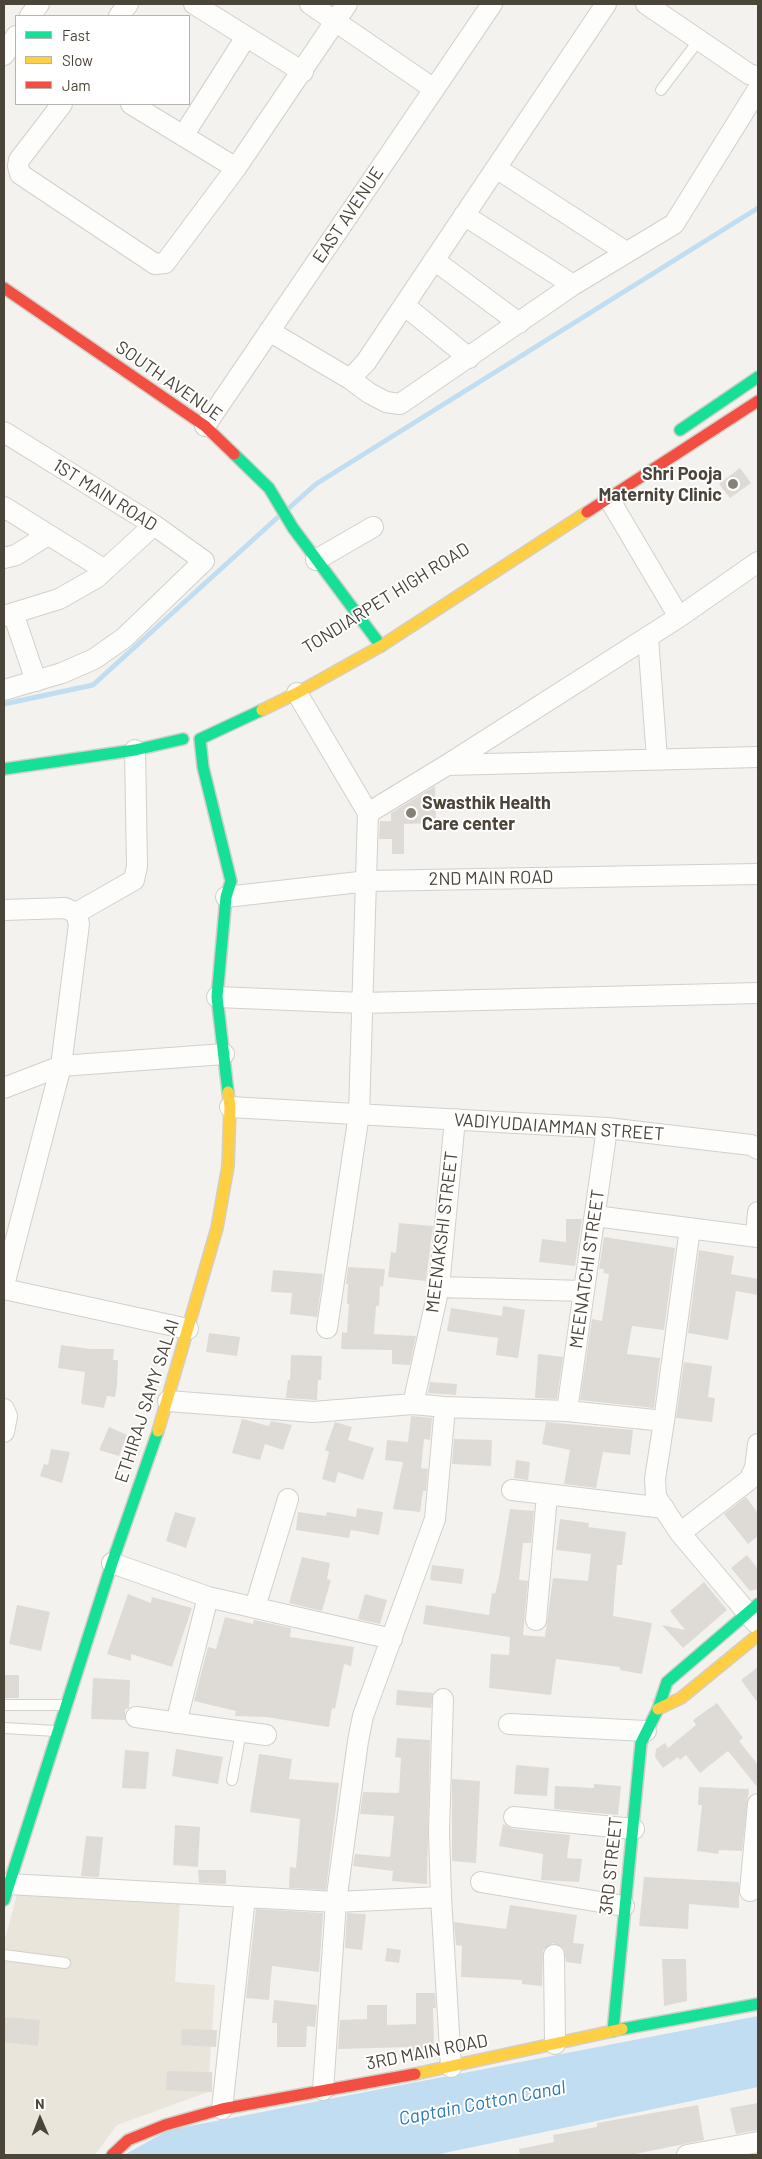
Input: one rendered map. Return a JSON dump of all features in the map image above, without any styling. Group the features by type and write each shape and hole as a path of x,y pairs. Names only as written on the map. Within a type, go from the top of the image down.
{"street":[{"path":"31,15 39,4"},
{"path":"120,15 128,4"},
{"path":"310,4 434,89"},
{"path":"61,105 20,160 18,166 20,174 155,264 165,264 176,252 236,168 303,72 347,4"},
{"name":"EAST AVENUE","path":"205,426 492,4"},
{"path":"350,379 366,362 606,4"},
{"path":"646,4 750,74 758,77"},
{"path":"193,10 246,37 303,72"},
{"path":"183,136 246,37"},
{"path":"4,55 15,38"},
{"path":"270,331 350,379 369,393 386,402 400,404 573,285 674,224 758,89"},
{"path":"135,105 236,168"},
{"path":"496,168 626,252"},
{"path":"464,215 573,285"},
{"path":"434,260 518,323"},
{"name":"SOUTH AVENUE","path":"4,288 205,426 269,488 293,528 381,646"},
{"path":"404,305 469,358"},
{"path":"670,436 758,377"},
{"name":"TONDIARPET HIGH ROAD","path":"200,739 297,693 381,646 758,401"},
{"name":"1ST MAIN ROAD","path":"4,432 154,525 204,561 124,638 94,659 62,673 36,681"},
{"path":"608,498 679,617"},
{"path":"4,507 105,570"},
{"path":"4,690 36,681 8,615 60,599 96,578 154,525"},
{"path":"316,560 373,527"},
{"path":"4,558 16,555 48,535"},
{"path":"368,813 648,637 758,562"},
{"path":"648,637 657,760"},
{"path":"297,693 368,813 368,880 359,1114 327,1328"},
{"path":"4,769 184,744 189,725"},
{"name":"ETHIRAJ SAMY SALAI","path":"6,1892 112,1563 168,1401 217,1228 228,1166 230,1107 217,997 222,891 231,881 203,767 200,739"},
{"path":"76,913 134,880 137,866 135,750"},
{"path":"447,765 758,757"},
{"name":"2ND MAIN ROAD","path":"222,891 368,880 758,874"},
{"path":"4,910 65,908 76,913"},
{"path":"76,913 79,924 61,1066 4,1287 188,1329"},
{"path":"217,997 363,1003 758,993"},
{"path":"4,1088 61,1066 224,1054"},
{"name":"VADIYUDAIAMMAN STREET","path":"230,1107 607,1128 751,1146 758,1149"},
{"name":"MEENAKSHI STREET","path":"413,1404 440,1287 455,1119"},
{"name":"MEENATCHI STREET","path":"567,1411 607,1128"},
{"path":"595,1216 757,1236 758,1212"},
{"path":"690,1228 655,1488 656,1497 680,1533 755,1614"},
{"path":"440,1287 584,1291"},
{"path":"168,1401 313,1412 413,1404 445,1407 567,1411 664,1421"},
{"path":"323,2090 336,1902 363,1716 435,1519 445,1407"},
{"path":"4,1409 7,1416 4,1432"},
{"path":"680,1533 749,1480 755,1468 758,1444"},
{"path":"512,1490 664,1508"},
{"path":"536,1620 547,1495"},
{"path":"255,1608 288,1499"},
{"path":"112,1563 208,1597 392,1639"},
{"path":"176,1723 208,1597"},
{"name":"3RD STREET","path":"613,2031 641,1743 658,1709 667,1682 755,1614"},
{"path":"658,1709 681,1698 758,1635"},
{"path":"443,1699 440,1832 441,1898 450,2067"},
{"path":"136,1717 266,1735"},
{"path":"509,1724 646,1732"},
{"path":"750,1892 758,1804"},
{"path":"514,1817 634,1829"},
{"path":"481,1882 624,1906"},
{"path":"6,1892 245,1897 336,1902 441,1898"},
{"path":"222,2109 245,1897"},
{"path":"554,1955 555,2044"},
{"name":"3RD MAIN ROAD","path":"112,2155 128,2140 165,2125 222,2109 450,2067 613,2031 758,2004"},
{"path":"687,2155 758,2142"}],"lane":[{"path":"661,90 699,40"},
{"path":"4,1705 65,1706"},
{"path":"4,1728 57,1731"},
{"path":"232,1780 241,1732"},
{"path":"4,1954 65,1963"}],"shaded area":[{"path":"18,1891 180,1901 175,1982 215,1985 208,2092 117,2125 95,2155 4,2155 4,1943"}],"water":[{"name":"Captain Cotton Canal","path":"758,2016 758,2087 435,2155 124,2155 169,2130"}],"building":[{"path":"740,468 751,483 730,498 719,484"},
{"path":"435,786 436,823 404,824 404,854 392,854 392,839 379,839 380,821 391,821 391,813"},
{"path":"566,1219 582,1219 575,1266 539,1262 542,1239 566,1242"},
{"path":"399,1223 433,1226 426,1281 388,1277 391,1252 396,1253"},
{"path":"604,1237 675,1248 664,1330 632,1326 627,1354 660,1358 654,1408 580,1400 592,1319 602,1321 609,1274 603,1273 604,1269 599,1269"},
{"path":"699,1250 734,1256 731,1274 758,1279 758,1295 736,1291 728,1340 688,1333"},
{"path":"348,1267 385,1269 383,1287 380,1286 379,1306 376,1306 374,1334 416,1336 410,1365 392,1364 392,1350 341,1349 342,1332 347,1333 349,1304 347,1304 348,1284 346,1284"},
{"path":"273,1270 323,1274 317,1317 290,1314 292,1293 271,1292"},
{"path":"503,1306 525,1310 518,1358 496,1355 498,1338 447,1331 451,1308 502,1316"},
{"path":"209,1333 240,1337 237,1356 206,1352"},
{"path":"61,1345 90,1349 114,1349 113,1360 118,1360 115,1397 107,1396 104,1408 81,1404 85,1372 58,1368"},
{"path":"538,1354 563,1357 557,1399 535,1398"},
{"path":"291,1355 322,1356 321,1380 318,1380 317,1400 286,1398 288,1380 290,1380"},
{"path":"684,1362 712,1366 708,1397 715,1398 712,1422 676,1418"},
{"path":"430,1382 457,1384 456,1395 428,1393"},
{"path":"411,1416 432,1418 430,1440 424,1439 421,1468 428,1469 426,1491 423,1491 420,1512 393,1509 403,1462 385,1460 387,1440 408,1442"},
{"path":"242,1419 269,1426 271,1421 292,1425 283,1450 265,1444 260,1460 232,1453"},
{"path":"335,1422 352,1427 348,1440 374,1448 363,1480 338,1472 335,1483 322,1479 329,1452 325,1450"},
{"path":"546,1422 633,1430 630,1455 603,1452 596,1488 564,1484 570,1450 542,1444"},
{"path":"109,1427 127,1435 119,1456 99,1450"},
{"path":"454,1439 492,1440 491,1466 452,1464"},
{"path":"51,1449 70,1452 62,1483 40,1476 44,1464 48,1465"},
{"path":"516,1460 530,1462 528,1480 514,1478"},
{"path":"746,1497 758,1513 758,1536 748,1544 724,1514"},
{"path":"357,1508 383,1512 379,1535 351,1530 349,1538 296,1530 298,1512 326,1516 327,1512 356,1517"},
{"path":"510,1509 534,1511 531,1543 523,1543 519,1580 528,1581 523,1635 545,1637 553,1578 588,1581 591,1554 556,1550 560,1519 589,1523 588,1527 626,1532 622,1565 617,1565 613,1616 652,1623 642,1674 620,1670 620,1667 556,1659 551,1695 489,1688 491,1654 509,1655 510,1637 423,1624 426,1605 489,1615 492,1593 495,1594 499,1577"},
{"path":"175,1512 196,1518 186,1548 166,1541"},
{"path":"747,1555 758,1569 758,1589 750,1591 731,1568"},
{"path":"302,1557 330,1563 327,1579 331,1580 322,1611 289,1603"},
{"path":"432,1565 464,1569 462,1584 430,1580"},
{"path":"704,1582 727,1610 683,1648 662,1625 685,1630 670,1611"},
{"path":"128,1594 151,1603 152,1597 192,1608 172,1667 131,1654 131,1661 107,1654"},
{"path":"365,1594 387,1600 380,1624 358,1619"},
{"path":"17,1605 50,1612 41,1651 9,1644"},
{"path":"225,1617 253,1624 254,1620 291,1628 290,1637 354,1647 351,1666 344,1664 335,1709 332,1708 329,1727 266,1717 235,1716 236,1711 194,1701 208,1647 216,1649"},
{"path":"758,1667 758,1703 741,1680"},
{"path":"4,1675 19,1675 19,1698 4,1698"},
{"path":"93,1678 130,1680 129,1708 125,1709 125,1720 91,1719"},
{"path":"397,1690 433,1693 431,1708 396,1705"},
{"path":"717,1703 743,1738 739,1741 758,1765 758,1788 728,1751 700,1773 686,1755 680,1760 678,1757 663,1768 655,1757 656,1749 665,1743 668,1748 696,1725 693,1720"},
{"path":"397,1738 430,1740 427,1884 392,1881 393,1871 353,1866 355,1854 390,1857 394,1816 360,1814 363,1792 399,1793 401,1758 395,1757"},
{"path":"176,1749 223,1757 218,1784 172,1776"},
{"path":"125,1750 149,1752 146,1789 122,1788"},
{"path":"259,1754 292,1759 289,1779 339,1783 326,1890 289,1888 290,1867 296,1868 300,1819 250,1812"},
{"path":"516,1765 549,1768 547,1796 514,1794"},
{"path":"452,1779 480,1781 476,1863 452,1861"},
{"path":"594,1784 621,1786 618,1815 554,1809 555,1786 594,1788"},
{"path":"699,1787 749,1789 742,1851 719,1850 718,1854 697,1851 702,1805 698,1805"},
{"path":"503,1824 513,1829 570,1835 567,1858 582,1859 579,1882 541,1880 543,1854 499,1846"},
{"path":"175,1825 200,1827 198,1867 173,1865"},
{"path":"86,1836 103,1837 99,1877 81,1876"},
{"path":"198,1870 226,1870 226,1884 199,1883"},
{"path":"644,1877 739,1882 739,1908 689,1904 688,1929 639,1926"},
{"path":"510,1905 577,1915 573,1943 584,1944 581,1964 566,1962 564,1949 553,1943 543,1950 542,1986 522,1984 522,1980 461,1977 462,1946 456,1945 454,1922 506,1929"},
{"path":"256,1909 323,1913 319,1972 272,1966 269,2000 246,1998"},
{"path":"347,1913 366,1914 362,1950 345,1948"},
{"path":"387,1948 401,1950 399,1963 385,1961"},
{"path":"662,1959 686,1959 687,2001 664,2006"},
{"path":"416,1993 435,1993 436,2008 433,2008 434,2047 438,2047 438,2053 411,2058 411,2047 338,2049 340,2020 367,2019 367,2005 387,2005 387,2025 416,2024"},
{"path":"274,2000 317,2005 315,2027 307,2026 306,2047 277,2047 277,2023 272,2023"},
{"path":"4,2017 40,2020 38,2046 4,2042"},
{"path":"182,2029 217,2030 216,2047 181,2045"},
{"path":"167,2071 212,2072 212,2092 166,2090"},
{"path":"758,2103 758,2130 736,2134 730,2108"},
{"path":"698,2105 704,2140 630,2155 520,2155 519,2149 554,2142 553,2135 597,2127 597,2123"}],"waterway":[{"path":"289,508 316,484 758,208"},
{"path":"4,704 93,685 277,518"}],"traffic: fast":[{"path":"680,430 758,377"},
{"path":"234,454 269,488 293,528 381,646"},
{"path":"228,1092 217,997 226,897 231,881 203,767 200,739 262,710"},
{"path":"4,769 135,750 183,739"},
{"path":"4,1900 112,1563 158,1431"},
{"path":"613,2031 641,1743 658,1709 667,1682 758,1604"},
{"path":"622,2029 758,2004"}],"traffic: slow":[{"path":"262,710 297,693 381,646 587,512"},
{"path":"158,1431 217,1228 228,1166 230,1107 228,1092"},
{"path":"658,1709 681,1698 758,1635"},
{"path":"415,2074 622,2029"}],"traffic: jam":[{"path":"4,288 205,426 234,454"},
{"path":"587,512 758,401"},
{"path":"112,2155 128,2140 165,2125 222,2109 415,2074"}],"place":[{"name":"Shri Pooja Maternity Clinic","path":"733,484"},
{"name":"Swasthik Health Care center","path":"411,813"}]}
